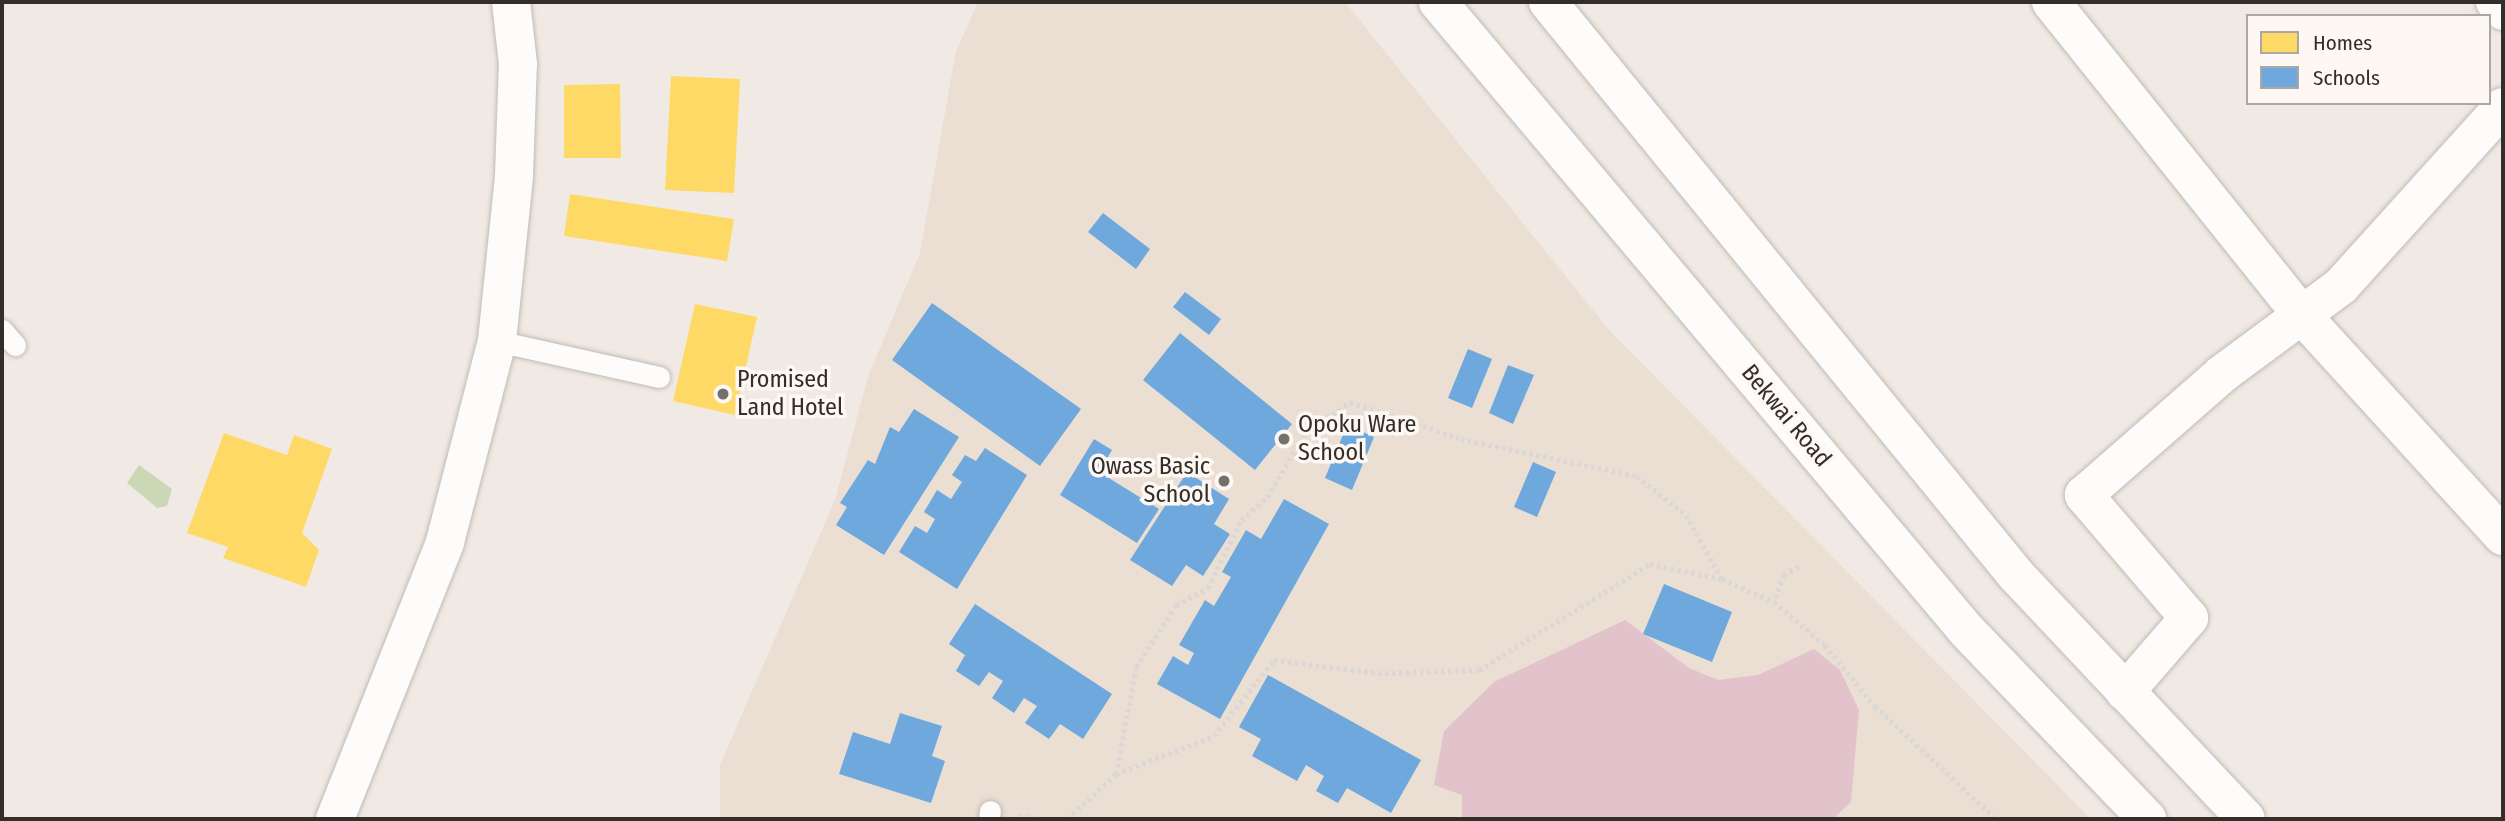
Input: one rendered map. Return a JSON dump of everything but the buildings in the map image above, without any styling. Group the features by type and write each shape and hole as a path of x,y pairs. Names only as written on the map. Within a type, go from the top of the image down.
{"main road":[{"path":"335,819 445,542 497,341 514,176 518,64 510,2"},
{"name":"Bekwai Road","path":"1438,2 1966,630 2147,819"},
{"path":"1548,2 2016,575 2246,819"},
{"path":"2051,2 2299,312 2503,536"},
{"path":"2495,2 2503,11"},
{"path":"2125,692 2189,618 2084,495 2299,312 2341,286 2503,107"}],"lane":[{"path":"497,341 659,377"}],"path":[{"path":"1116,774 1136,667 1177,605 1208,587 1241,520 1267,497 1304,435 1350,402 1461,439 1637,476 1686,515 1722,579"},
{"path":"1067,819 1116,774 1214,736 1274,660 1378,673 1479,670 1650,564 1722,579 1774,602 1825,645 1875,706 1996,819"},
{"path":"1774,602 1784,575 1799,567"}],"shaded area":[{"name":"Opoku Ware School","path":"978,2 1345,2 1609,330 2091,819 720,819 720,765 835,500 868,377 920,253 956,51"},
{"path":"139,465 172,489 167,506 157,508 127,483"},
{"path":"1625,620 1689,668 1718,680 1758,675 1814,649 1840,670 1859,710 1851,802 1833,819 1462,819 1462,795 1434,785 1444,731 1494,682"}],"place":[{"name":"Promised Land Hotel","path":"723,394"},
{"name":"Opoku Ware School","path":"1284,439"},
{"name":"Owass Basic School","path":"1224,481"}]}
